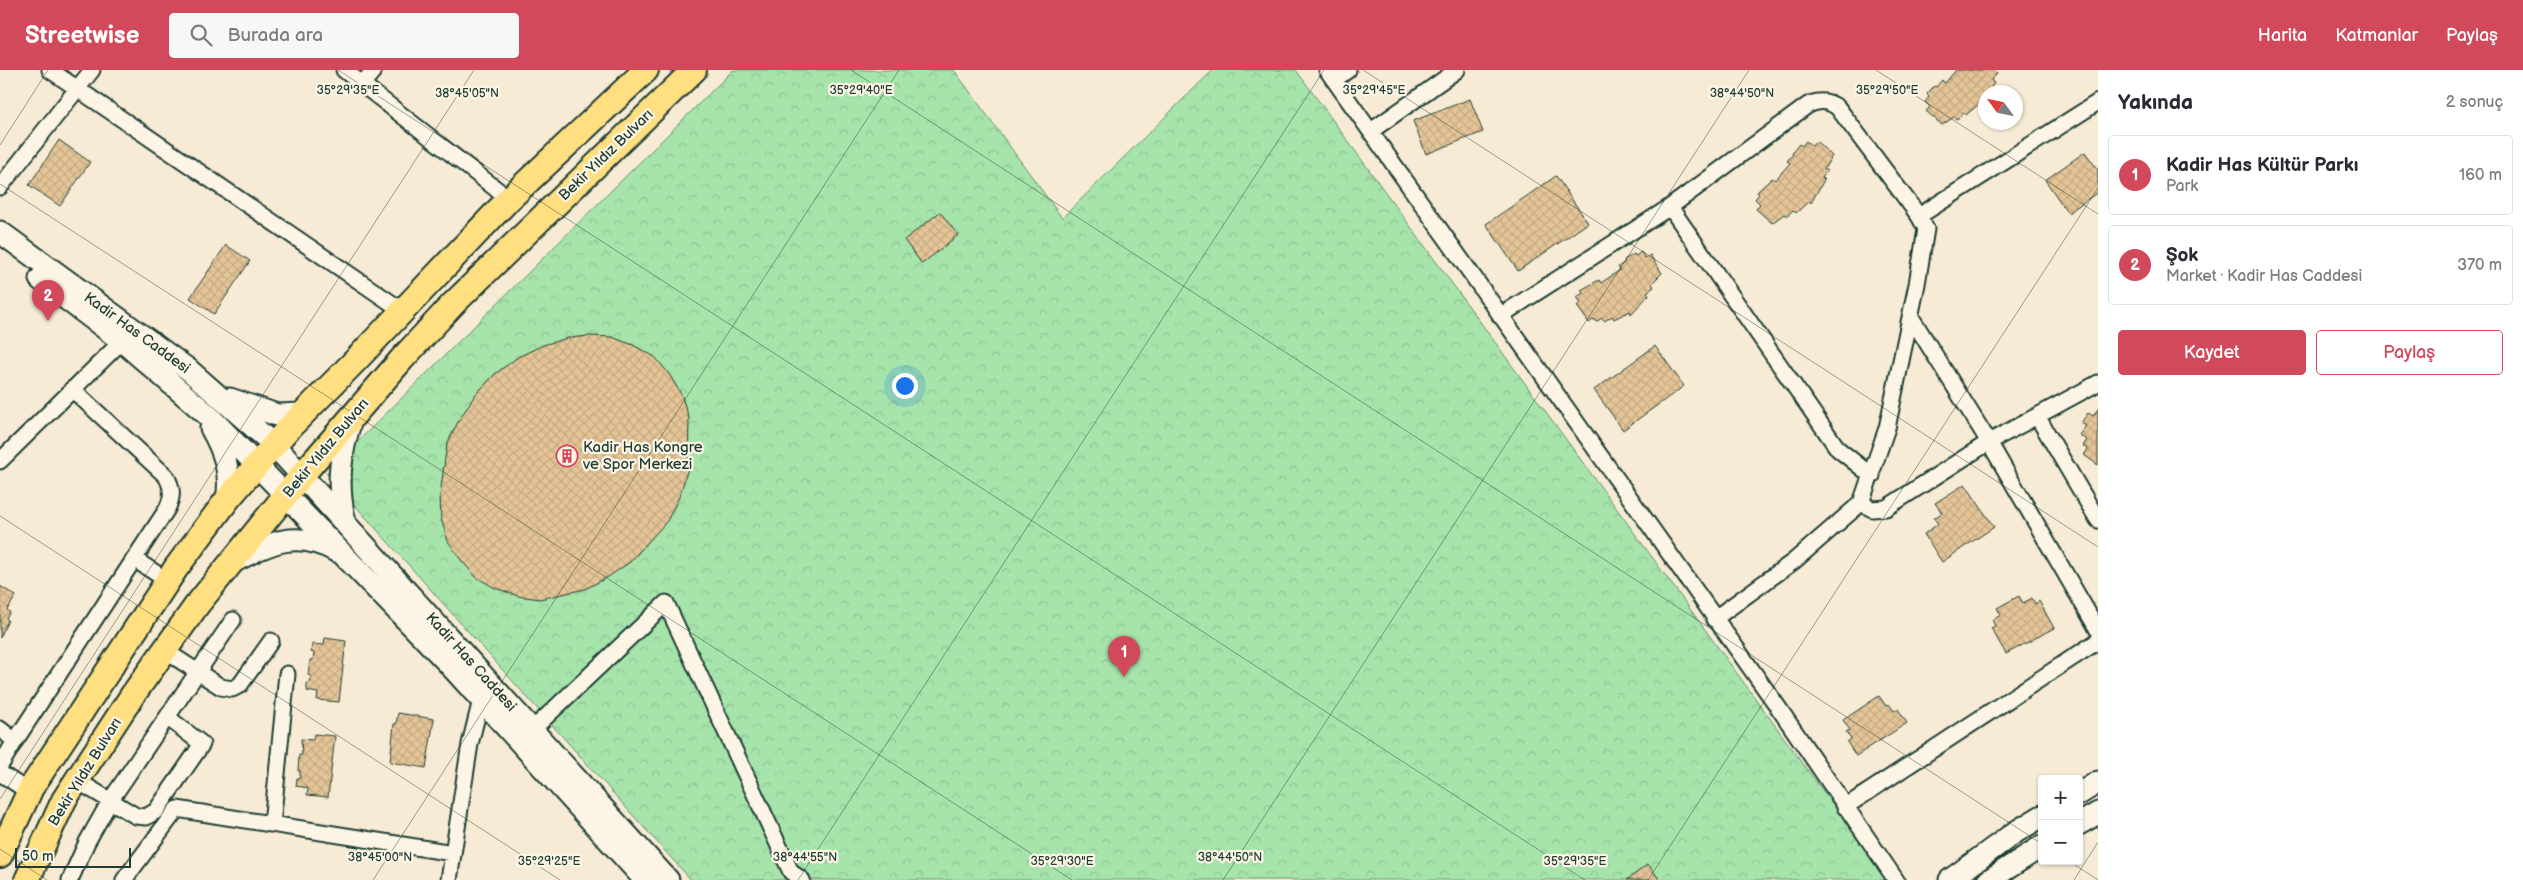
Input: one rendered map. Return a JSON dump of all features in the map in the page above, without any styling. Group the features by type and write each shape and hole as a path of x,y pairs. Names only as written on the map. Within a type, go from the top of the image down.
{"main road":[{"path":"0,855 29,792 168,581 226,500 302,414 509,200 646,70"},
{"name":"Bekir Yıldız Bulvarı","path":"27,880 48,830 76,780 164,650 229,565 302,475 353,414 459,298 694,70"}],"street":[{"path":"50,70 403,311"},
{"path":"0,187 92,70"},
{"path":"344,70 509,200"},
{"path":"362,84 374,70"},
{"path":"1348,70 1330,75 1778,707 1845,808 1896,880"},
{"path":"1371,131 1457,70"},
{"path":"1500,316 1670,208 1808,105 1824,101 1838,108 1855,128 1919,216 1926,230 1926,237 1910,317 1887,428 1872,476 1861,503 1794,561 1714,619"},
{"path":"1919,216 2098,102"},
{"path":"1670,208 1838,449 1872,476"},
{"name":"Kadir Has Caddesi","path":"0,232 189,370 274,444 668,880"},
{"name":"Kadir Has Caddesi","path":"0,250 122,341 200,408 481,700 645,880"},
{"path":"1910,317 1989,442 2098,630"},
{"path":"0,461 122,341"},
{"path":"1861,503 1872,508 1886,508 1989,442 2098,383"},
{"path":"0,766 14,741 170,503 170,483 166,476 72,389"},
{"path":"219,395 260,411 282,416 302,414"},
{"path":"200,408 224,455 229,481 226,500"},
{"path":"345,522 341,505 339,473 344,443 353,414"},
{"path":"2037,416 2098,520"},
{"path":"229,565 266,545 292,539 320,544 346,558"},
{"path":"134,559 168,581"},
{"path":"532,730 666,603 791,872 802,880"},
{"path":"70,880 87,842 110,800 233,620"},
{"path":"164,650 221,687 237,688 271,641"},
{"path":"1845,808 2098,641"},
{"path":"272,824 287,674"},
{"path":"449,880 470,744 481,700"},
{"path":"76,780 141,817 156,811 202,744 167,717"},
{"path":"0,729 14,741"},
{"path":"0,773 29,792"},
{"path":"2083,791 2098,782"},
{"path":"124,880 177,809 453,853"},
{"path":"2083,822 2098,813"},
{"path":"1950,880 2014,833 2038,818"},
{"path":"1989,880 2038,849"}],"green space":[{"path":"733,70 954,70 1062,218 1213,70 1296,70 1888,880 691,880 326,473"}],"building":[{"path":"1956,70 1995,70 1997,74 1991,80 1994,83 1993,85 1978,85 1978,105 1966,115 1963,113 1957,119 1954,117 1942,125 1926,111 1930,107 1925,102 1929,97 1927,94 1934,86 1936,87 1942,80 1945,83"},
{"path":"1470,99 1483,132 1426,154 1413,121"},
{"path":"59,140 90,162 60,206 29,185"},
{"path":"1806,141 1812,146 1816,141 1832,156 1824,169 1827,171 1822,178 1824,180 1811,203 1809,201 1796,213 1793,210 1787,216 1784,214 1772,223 1756,209 1760,204 1755,199 1759,194 1757,192 1772,178 1775,180 1790,163 1787,161 1799,144 1802,146"},
{"path":"2085,152 2098,170 2098,192 2068,213 2045,180"},
{"path":"1556,176 1588,223 1518,271 1486,224"},
{"path":"940,212 958,235 922,264 904,240"},
{"path":"226,245 250,261 214,314 190,298"},
{"path":"1641,252 1645,258 1650,255 1662,273 1652,283 1654,287 1647,292 1649,295 1631,314 1630,311 1614,319 1612,316 1605,321 1602,318 1596,322 1594,319 1589,323 1577,306 1581,303 1577,297 1583,293 1581,290 1599,280 1601,283 1620,270 1618,267 1625,262 1624,260"},
{"name":"Kadir Has Kongre ve Spor Merkezi","path":"612,337 633,345 655,357 669,374 681,394 689,418 688,468 680,495 667,521 630,562 608,577 585,589 540,599 518,596 495,588 476,577 448,541 441,519 440,495 447,444 475,395 495,374 518,357 543,345 568,338"},
{"path":"1655,346 1684,386 1623,430 1594,390"},
{"path":"2098,409 2098,465 2084,455 2088,449 2083,446 2087,440 2079,435 2086,426 2081,423 2088,413 2093,416"},
{"path":"1965,484 1994,527 1942,562 1924,534 1938,524 1934,518 1942,513 1935,503"},
{"path":"0,586 16,596 7,610 10,612 6,618 8,620 0,638"},
{"path":"2019,596 2023,603 2032,598 2035,604 2039,601 2054,628 2006,654 1991,628 1995,626 1992,620 2001,615 1997,608"},
{"path":"325,638 346,641 339,702 317,700 318,693 307,691 307,683 310,683 311,676 308,675 310,660 313,660 314,653 311,652 312,644 324,645"},
{"path":"1879,696 1886,706 1889,704 1894,711 1898,709 1907,723 1856,756 1847,742 1851,739 1846,732 1850,730 1843,720"},
{"path":"398,713 434,719 426,768 390,762 394,724 396,724"},
{"path":"314,734 335,736 328,797 307,795 308,788 296,786 297,778 300,778 300,771 298,771 299,755 302,755 301,739 313,740"},
{"path":"1648,864 1660,880 1627,880"}],"place":[{"name":"Şok","path":"48,321"},
{"name":"Kadir Has Kongre ve Spor Merkezi","path":"567,456"},
{"name":"Kadir Has Kültür Parkı","path":"1124,677"}]}
